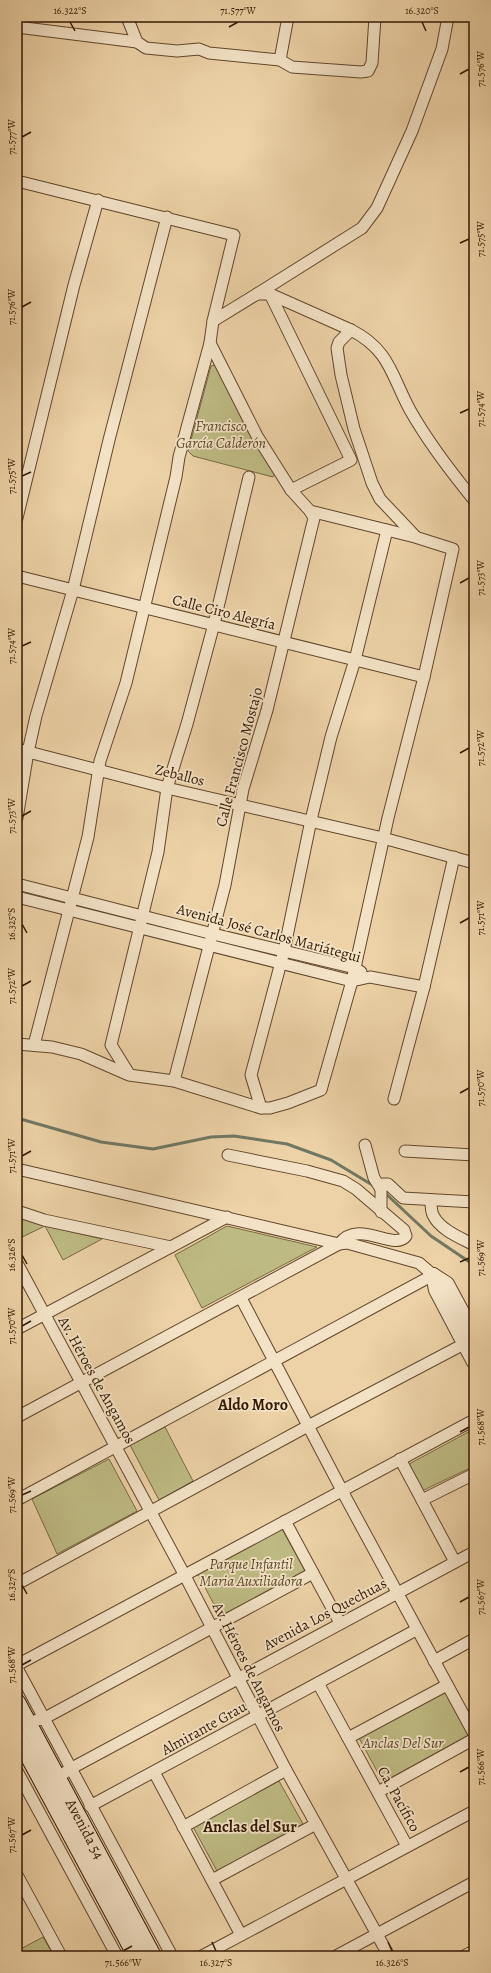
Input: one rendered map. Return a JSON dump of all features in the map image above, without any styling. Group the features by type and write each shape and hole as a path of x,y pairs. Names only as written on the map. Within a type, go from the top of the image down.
{"main road":[{"name":"Avenida 54","path":"17,1702 22,1724 57,1777 154,1956"},
{"path":"17,1734 57,1777"},
{"name":"Avenida 54","path":"57,1777 136,1956"}],"street":[{"path":"127,17 137,42"},
{"path":"280,60 288,17"},
{"path":"17,27 137,42 146,48 176,51 199,49 209,53 280,60 292,67 368,71 372,63 375,17"},
{"path":"213,321 362,228 377,208 412,131 442,48 448,17"},
{"path":"17,181 167,217 234,235 213,321 210,343 179,457 176,476 126,683 98,770 88,837 34,1046"},
{"path":"17,518 72,293 98,200"},
{"path":"17,818 28,752 36,716 73,590 111,433 167,217"},
{"path":"257,294 270,294 365,337 383,355 413,415 448,467 474,500"},
{"path":"270,294 351,460 291,490"},
{"path":"351,330 339,342 337,348 341,375 354,429 372,483 380,499 415,537"},
{"path":"17,1044 81,1054 129,1075 174,1081 261,1108 270,1108 288,1103 321,1090 352,981 383,838 424,677 453,549 415,537 310,511 291,490 257,436 210,343"},
{"path":"129,1075 112,1045 158,852 167,788 187,724 214,624 249,476"},
{"name":"Calle Francisco Mostajo","path":"174,1081 225,885 239,805 267,710 314,518 310,511"},
{"path":"261,1108 251,1075 284,951 311,820 331,737 355,660 387,530"},
{"name":"Calle Ciro Alegría","path":"17,576 424,677"},
{"name":"Zeballos","path":"17,749 167,788 311,820 474,863"},
{"path":"394,1099 424,987 454,858"},
{"name":"Avenida José Carlos Mariátegui","path":"17,884 143,916 280,962 352,981 370,977"},
{"name":"Avenida José Carlos Mariátegui","path":"17,897 140,928 284,951 355,968 370,977"},
{"path":"370,977 424,987"},
{"path":"365,1145 374,1178 381,1189"},
{"path":"405,1151 474,1155"},
{"path":"17,1417 241,1298 339,1244 343,1238 356,1233 374,1235 397,1242 404,1240 406,1236 404,1230 381,1212 356,1189 343,1181 307,1171 228,1155"},
{"path":"17,1169 339,1244 347,1243 419,1263 447,1284 469,1339 474,1362"},
{"path":"381,1212 381,1189 383,1184 388,1184 403,1198 474,1202"},
{"path":"431,1200 433,1215 438,1222 454,1234 474,1244"},
{"path":"17,1211 44,1220 172,1247"},
{"path":"17,1329 227,1217"},
{"name":"Av. Héroes de Angamos","path":"17,1263 117,1446 257,1716 388,1956"},
{"path":"17,1500 433,1275"},
{"path":"241,1298 416,1630 473,1728"},
{"path":"17,1584 469,1339"},
{"path":"17,1665 184,1574 474,1420"},
{"path":"400,1459 455,1562"},
{"path":"422,1500 474,1474"},
{"path":"285,1520 340,1623"},
{"name":"Avenida Los Quechuas","path":"57,1777 397,1592 474,1552"},
{"path":"22,1724 43,1718 313,1573"},
{"name":"Almirante Grau","path":"90,1806 416,1630"},
{"path":"434,1661 474,1639"},
{"path":"17,1668 43,1718 57,1777 90,1806 172,1956"},
{"name":"Ca. Pacífico","path":"318,1683 407,1846"},
{"path":"348,1738 447,1685"},
{"path":"378,1792 474,1739"},
{"path":"183,1827 286,1770"},
{"path":"17,1771 117,1956"},
{"path":"154,1772 241,1935"},
{"path":"202,1956 474,1811"},
{"path":"212,1880 316,1824"},
{"path":"17,1874 61,1956"},
{"path":"336,1956 474,1882"},
{"path":"464,1956 474,1951"}],"green space":[{"name":"Francisco García Calderón","path":"215,365 252,438 275,474 273,477 193,456 188,451 211,366"},
{"path":"17,1215 45,1226 18,1239"},
{"path":"45,1226 102,1239 63,1260"},
{"path":"227,1226 317,1247 202,1308 175,1255"},
{"path":"165,1427 193,1481 159,1500 130,1445"},
{"path":"474,1429 474,1466 422,1491 409,1464"},
{"path":"109,1459 137,1511 57,1554 32,1499"},
{"name":"Parque Infantil Maria Auxiliadora","path":"282,1529 305,1571 220,1616 198,1574"},
{"name":"Anclas Del Sur","path":"446,1692 469,1735 383,1782 359,1738"},
{"path":"279,1781 303,1824 217,1871 193,1827"},
{"path":"43,1937 54,1956 17,1956 17,1951"}],"waterway":[{"path":"17,1118 101,1142 153,1149 211,1137 234,1136 287,1144 331,1160 374,1186"},
{"path":"384,1192 431,1236 474,1265"}],"district":[{"name":"Aldo Moro","path":"253,1404"},
{"name":"Anclas del Sur","path":"250,1826"}]}
